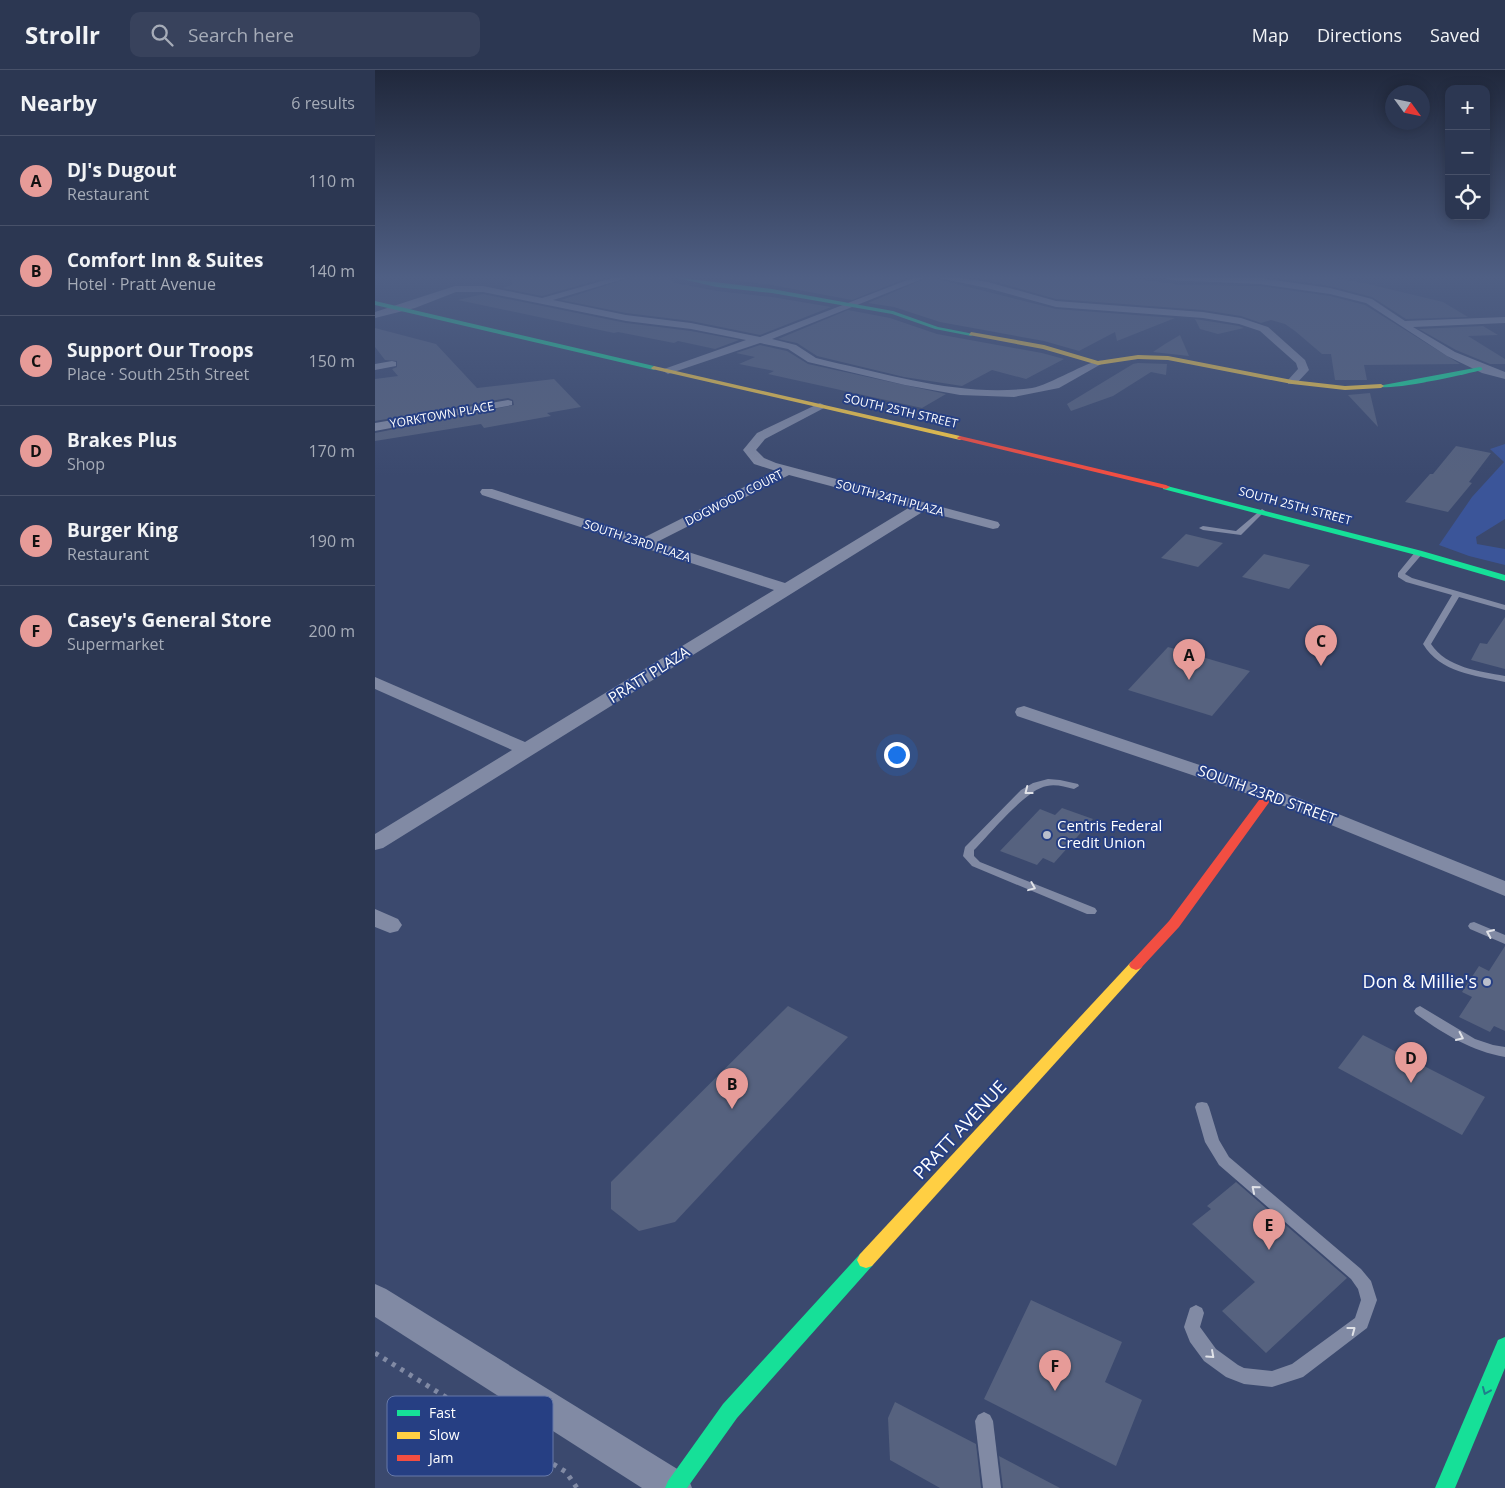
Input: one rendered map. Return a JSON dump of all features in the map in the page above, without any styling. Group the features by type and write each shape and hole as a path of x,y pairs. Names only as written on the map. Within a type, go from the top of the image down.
{"street":[{"name":"SOUTH 25TH STREET","path":"547,343 1123,476 1263,511 1505,578"},
{"path":"668,371 746,343"},
{"path":"684,375 753,347 757,343"},
{"path":"775,343 792,347 812,360 826,364 972,393 1007,394 1040,390 1061,383 1098,363 1138,357 1168,358 1292,382 1345,388 1367,388 1434,380 1480,370"},
{"path":"1021,343 1044,347 1098,363"},
{"path":"1280,343 1301,362 1304,370 1292,382"},
{"path":"1432,343 1458,360 1480,370 1505,376"},
{"path":"375,367 392,364"},
{"name":"YORKTOWN PLACE","path":"375,427 508,403"},
{"name":"DOGWOOD COURT","path":"787,471 759,461 749,450 761,436 820,406"},
{"name":"DOGWOOD COURT","path":"644,543 787,471"},
{"name":"SOUTH 24TH PLAZA","path":"787,471 993,525"},
{"name":"SOUTH 23RD PLAZA","path":"487,492 787,590"},
{"name":"PRATT PLAZA","path":"375,843 922,506"},
{"name":"SOUTH 25TH STREET","path":"1419,553 1458,558 1505,569"},
{"path":"375,682 527,750"},
{"name":"SOUTH 23RD STREET","path":"1024,712 1269,794 1505,889"},
{"name":"PRATT AVENUE","path":"675,1488 730,1411 926,1193 1174,924 1269,794"},
{"path":"375,1299 529,1396"},
{"path":"1445,1488 1505,1346"},
{"path":"553,1411 675,1488"}],"lane":[{"path":"1203,528 1238,533 1263,511"},
{"path":"1419,553 1401,575 1409,580 1505,608"},
{"path":"1457,594 1427,644 1430,651 1451,665 1505,679"},
{"path":"1074,786 1049,781 1036,785 1025,792 969,849 968,854 970,860 976,864 1091,911"},
{"path":"1475,926 1505,940"},
{"path":"1420,1011 1449,1032 1481,1047 1505,1052"},
{"path":"1196,1313 1192,1327 1196,1337 1210,1355 1244,1376 1272,1379 1297,1371 1361,1323 1369,1300 1365,1286 1356,1274 1224,1161 1212,1142 1202,1107"},
{"path":"984,1421 992,1488"}],"path":[{"path":"375,1353 444,1396"},
{"path":"553,1464 566,1472 577,1488"}],"shaded area":[{"path":"1505,444 1505,519 1476,537 1477,544 1505,549 1505,565 1469,556 1439,545 1472,497 1504,462 1490,449"}],"building":[{"path":"375,343 436,344 477,388 554,379 581,407 547,413 551,416 484,428 481,424 375,441 375,433 514,405 513,400 508,398 375,421 375,379 398,376 392,369 397,367 397,361 385,360 375,347"},
{"path":"688,343 731,343 715,349"},
{"path":"797,343 988,343 1064,359 1026,379 992,370 962,386 904,377 817,356"},
{"path":"1052,343 1094,343 1079,351"},
{"path":"1184,343 1189,356 1153,352 1165,344"},
{"path":"1309,343 1426,343 1460,364 1364,365 1367,380 1335,380 1331,354 1322,354"},
{"path":"1444,343 1480,343 1505,359 1505,364 1490,364"},
{"path":"760,345 787,351 808,364 946,394 922,408 768,374 774,371 739,364 755,357 736,353"},
{"path":"1133,364 1167,364 1166,375 1151,372 1113,396 1071,411 1067,404"},
{"path":"1370,393 1378,427 1348,395"},
{"path":"1456,446 1491,453 1469,482 1472,483 1448,512 1405,502 1430,474 1433,474"},
{"path":"1186,534 1223,543 1198,567 1161,558"},
{"path":"1264,554 1310,565 1289,589 1242,577"},
{"path":"1505,617 1505,669 1471,660 1480,643 1487,644"},
{"path":"1168,647 1250,671 1212,716 1128,690"},
{"name":"Centris Federal Credit Union","path":"1062,808 1093,819 1054,863 1043,858 1037,865 1000,851 1040,809 1055,815"},
{"name":"Don & Millie's","path":"1505,946 1505,1031 1494,1026 1490,1032 1459,1017 1472,997 1462,992 1479,966 1489,971"},
{"path":"788,1006 848,1037 675,1222 639,1231 611,1209 611,1182"},
{"path":"1363,1035 1485,1097 1462,1135 1338,1068"},
{"path":"1236,1182 1347,1278 1266,1353 1222,1311 1255,1282 1192,1224 1211,1209 1207,1206"},
{"path":"1031,1300 1122,1342 1105,1382 1142,1400 1116,1466 984,1399"},
{"path":"895,1402 976,1444 981,1488 940,1488 890,1460 888,1418"},
{"path":"999,1456 1060,1488 1003,1488"}],"traffic: fast":[{"path":"547,343 654,368"},
{"path":"1381,386 1397,385 1480,369"},
{"path":"1166,487 1419,553 1505,578"},
{"path":"675,1488 730,1411 866,1260"},
{"path":"1445,1488 1505,1346"}],"traffic: slow":[{"path":"1023,343 1044,347 1098,363 1138,357 1168,358 1292,382 1345,388 1381,386"},
{"path":"654,368 960,438"},
{"path":"866,1260 1136,965"}],"traffic: jam":[{"path":"960,438 1166,487"},
{"path":"1136,965 1174,924 1269,794"}],"place":[{"name":"Support Our Troops","path":"1321,666"},
{"name":"DJ's Dugout","path":"1189,680"},
{"name":"Centris Federal Credit Union","path":"1047,835"},
{"name":"Don & Millie's","path":"1487,982"},
{"name":"Brakes Plus","path":"1411,1083"},
{"name":"Comfort Inn & Suites","path":"732,1109"},
{"name":"Burger King","path":"1269,1250"},
{"name":"Casey's General Store","path":"1055,1391"}]}
